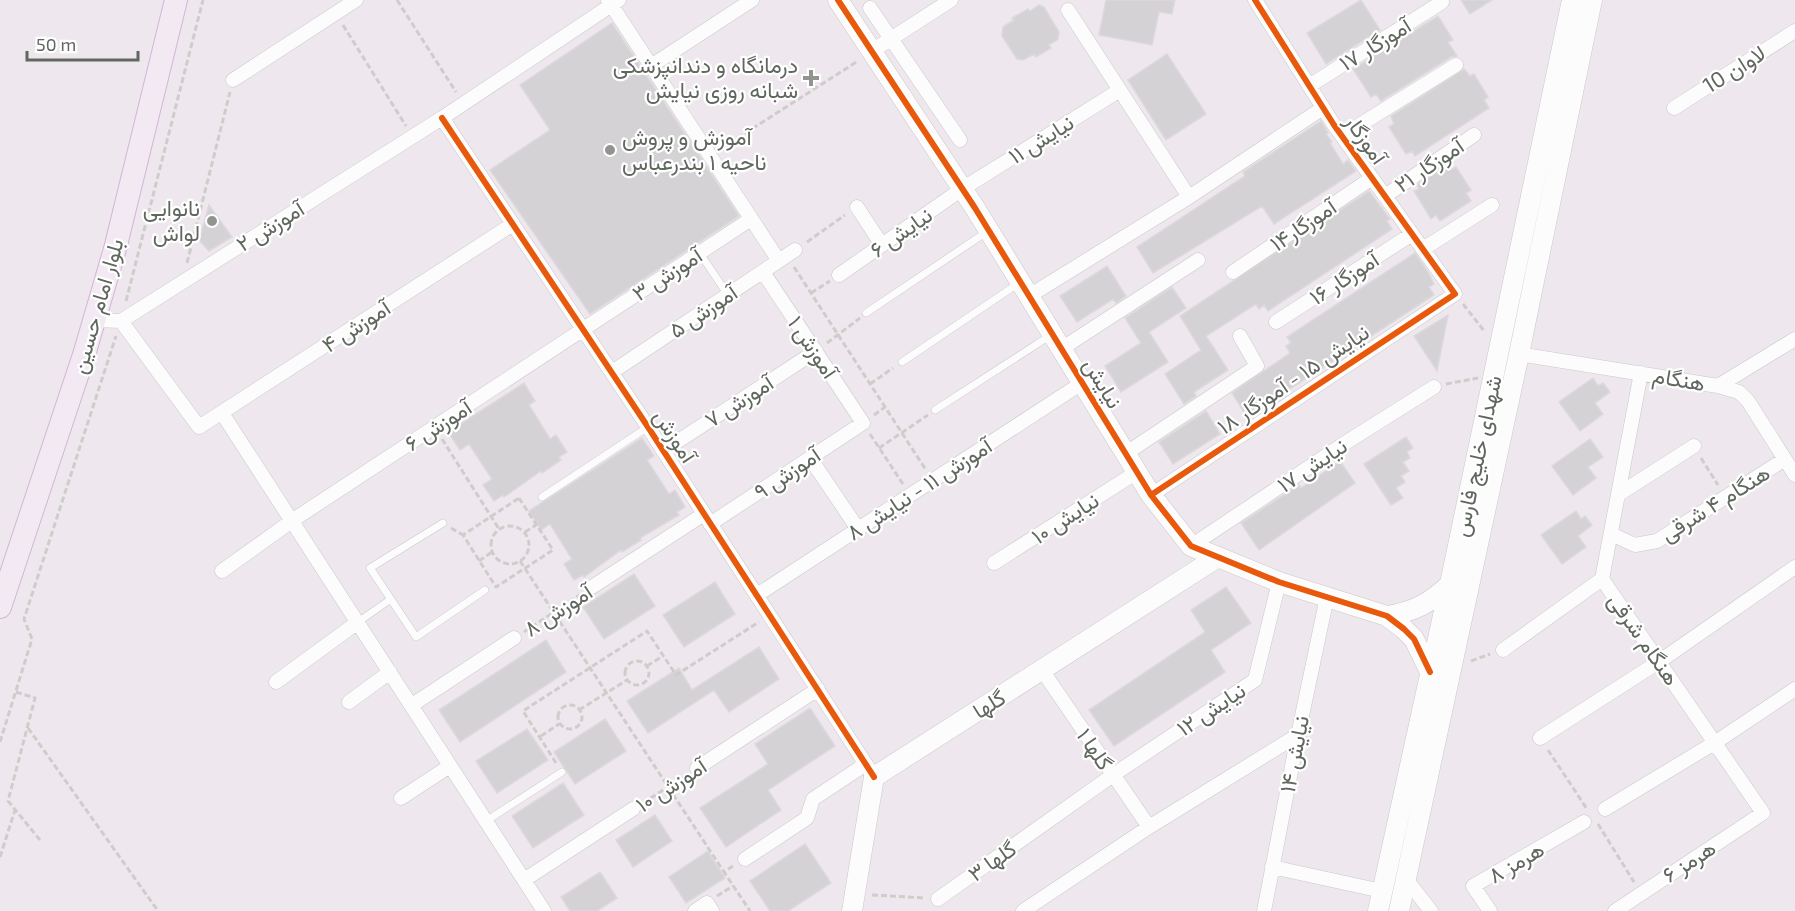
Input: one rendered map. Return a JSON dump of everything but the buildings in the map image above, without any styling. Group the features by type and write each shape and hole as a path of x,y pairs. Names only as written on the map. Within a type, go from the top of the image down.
{"main road":[{"name":"بلوار امام حسین","path":"0,607 115,249 176,0"},
{"name":"نیایش","path":"838,0 962,189 1151,495 1191,546 1280,582 1387,616 1404,628 1414,639 1430,672"},
{"name":"شهدای خلیج فارس","path":"1378,911 1450,584 1572,0"},
{"name":"شهدای خلیج فارس","path":"1400,911 1592,0"},
{"path":"1544,133 1553,141 1563,139"},
{"path":"1537,169 1548,165 1557,172"},
{"name":"گلها","path":"870,770 1042,670 1218,557"},
{"path":"1387,616 1418,608 1435,598 1450,584"},
{"path":"854,902 870,770"}],"street":[{"path":"234,80 356,0"},
{"path":"651,66 752,0"},
{"path":"872,51 951,0"},
{"name":"آموزگار","path":"1255,0 1342,136 1455,294"},
{"name":"آموزگار ۱۷","path":"1309,86 1441,1"},
{"path":"442,118 612,2 751,219 787,256"},
{"path":"870,9 960,140"},
{"path":"1068,10 1190,197"},
{"name":"لاوان 10","path":"1674,108 1795,31"},
{"path":"1342,136 1456,65"},
{"name":"نیایش ۱۱","path":"962,189 1120,90"},
{"path":"1024,289 1190,197 1323,108"},
{"name":"آموزش ۲","path":"121,321 442,118"},
{"name":"آموزش","path":"442,118 612,372 870,770"},
{"name":"آموزگار ۲۱","path":"1385,196 1474,135"},
{"name":"آموزگار۱۴","path":"1233,272 1372,178"},
{"name":"نیایش ۶","path":"839,275 962,189"},
{"path":"1423,249 1492,205"},
{"path":"857,207 882,245"},
{"name":"آموزش ۳","path":"582,329 751,219"},
{"name":"آموزش ۴","path":"121,321 199,427 513,224"},
{"name":"آموزگار ۱۶","path":"1276,322 1412,234"},
{"name":"آموزش ۵","path":"612,372 787,256"},
{"path":"1056,342 1198,260"},
{"name":"آموزش ۱","path":"763,272 863,423"},
{"name":"نیایش ۱۵ - آموزگار ۱۸","path":"1151,495 1455,294"},
{"path":"94,320 121,321"},
{"name":"آموزش ۶","path":"222,571 293,520 582,329"},
{"path":"1125,454 1257,366 1239,336"},
{"path":"1718,386 1795,339"},
{"name":"آموزش ۷","path":"663,451 816,351"},
{"name":"هنگام","path":"1519,354 1718,386 1739,392 1748,401 1795,475"},
{"name":"هنگام شرقی","path":"1641,373 1602,579 1763,813"},
{"name":"آموزش ۱۱ - نیایش ۸","path":"756,595 1082,383"},
{"name":"نیایش ۱۷","path":"1191,546 1342,445 1434,387"},
{"path":"222,413 544,911"},
{"name":"آموزش ۹","path":"707,519 810,458 863,423"},
{"path":"1618,494 1694,446"},
{"path":"810,458 858,529"},
{"name":"هنگام ۴ شرقی","path":"1611,534 1635,545 1657,541 1785,459"},
{"name":"نیایش ۱۰","path":"994,563 1137,472"},
{"name":"آموزش ۸","path":"592,587 707,519"},
{"path":"1540,738 1660,661 1795,567"},
{"path":"1503,650 1602,579"},
{"name":"نیایش ۱۲","path":"1113,775 1255,680 1280,582"},
{"name":"نیایش ۱۴","path":"1263,911 1327,597"},
{"path":"276,681 358,621"},
{"name":"آموزش ۸","path":"412,705 514,638"},
{"name":"گلها ۱","path":"1042,670 1149,827"},
{"path":"349,702 390,672"},
{"name":"آموزش ۱۰","path":"697,768 818,689"},
{"path":"1605,809 1716,742 1795,689"},
{"path":"1023,911 1149,827 1298,735"},
{"path":"401,798 450,765"},
{"path":"745,859 807,818 813,799 870,770"},
{"name":"گلها ۳","path":"938,899 1113,775"},
{"name":"آموزش ۱۰","path":"524,880 633,809"},
{"name":"هرمز ۶","path":"1615,911 1763,813"},
{"name":"هرمز ۸","path":"1490,911 1473,886 1584,822"},
{"path":"1272,867 1382,891"},
{"path":"1406,879 1431,911"},
{"path":"695,911 707,903 712,911"}],"lane":[{"path":"866,314 988,231"},
{"path":"699,252 728,295"},
{"path":"902,362 1024,289"},
{"path":"935,410 1056,342"},
{"path":"542,497 648,427"},
{"path":"443,523 370,568 416,636 485,590"},
{"path":"358,621 391,599"},
{"path":"486,821 562,772"}],"path":[{"path":"0,742 32,639 24,619 121,321 203,0"},
{"path":"397,0 464,103"},
{"path":"336,13 413,136"},
{"path":"710,156 872,51"},
{"path":"182,282 234,80"},
{"path":"857,207 787,256 933,479"},
{"path":"811,293 839,275"},
{"path":"1455,294 1499,350"},
{"path":"816,351 866,314"},
{"path":"870,384 902,362"},
{"path":"1434,387 1494,375"},
{"path":"879,448 935,410"},
{"path":"863,423 909,494"},
{"path":"434,427 499,529"},
{"path":"1694,446 1726,497"},
{"path":"519,498 553,550 496,587 463,535 491,516 519,498"},
{"path":"508,525 524,532 529,545 525,556 520,561 508,564 502,562 492,552 490,542 499,529 508,525"},
{"path":"524,532 536,525"},
{"path":"479,561 492,552"},
{"path":"520,561 750,911"},
{"path":"562,772 524,711 648,631 676,675 770,615"},
{"path":"1452,668 1503,650"},
{"path":"647,666 663,655"},
{"path":"637,661 645,663 650,670 648,679 642,685 633,685 627,680 625,672 629,664 637,661"},
{"path":"579,710 627,680"},
{"path":"16,692 35,698 8,801 40,840"},
{"path":"569,705 578,707 579,710 582,714 581,723 574,729 566,729 559,724 557,715 561,708 569,705"},
{"path":"540,736 559,724"},
{"path":"27,728 158,911"},
{"path":"0,857 15,810"},
{"path":"724,872 745,859"},
{"path":"854,902 938,899"}],"cycle path":[{"path":"838,0 975,208 1151,495 1191,546 1279,582 1387,616 1414,639 1430,672"},
{"path":"1151,495 1455,294 1334,125 1255,0"},
{"path":"442,118 648,427 874,777"}],"place":[{"name":"درمانگاه و دندانپزشکی شبانه روزی نیایش","path":"811,78"},
{"name":"آموزش و پروش ناحیه ۱ بندرعباس","path":"610,150"},
{"name":"نانوایی لواش","path":"212,221"}]}
